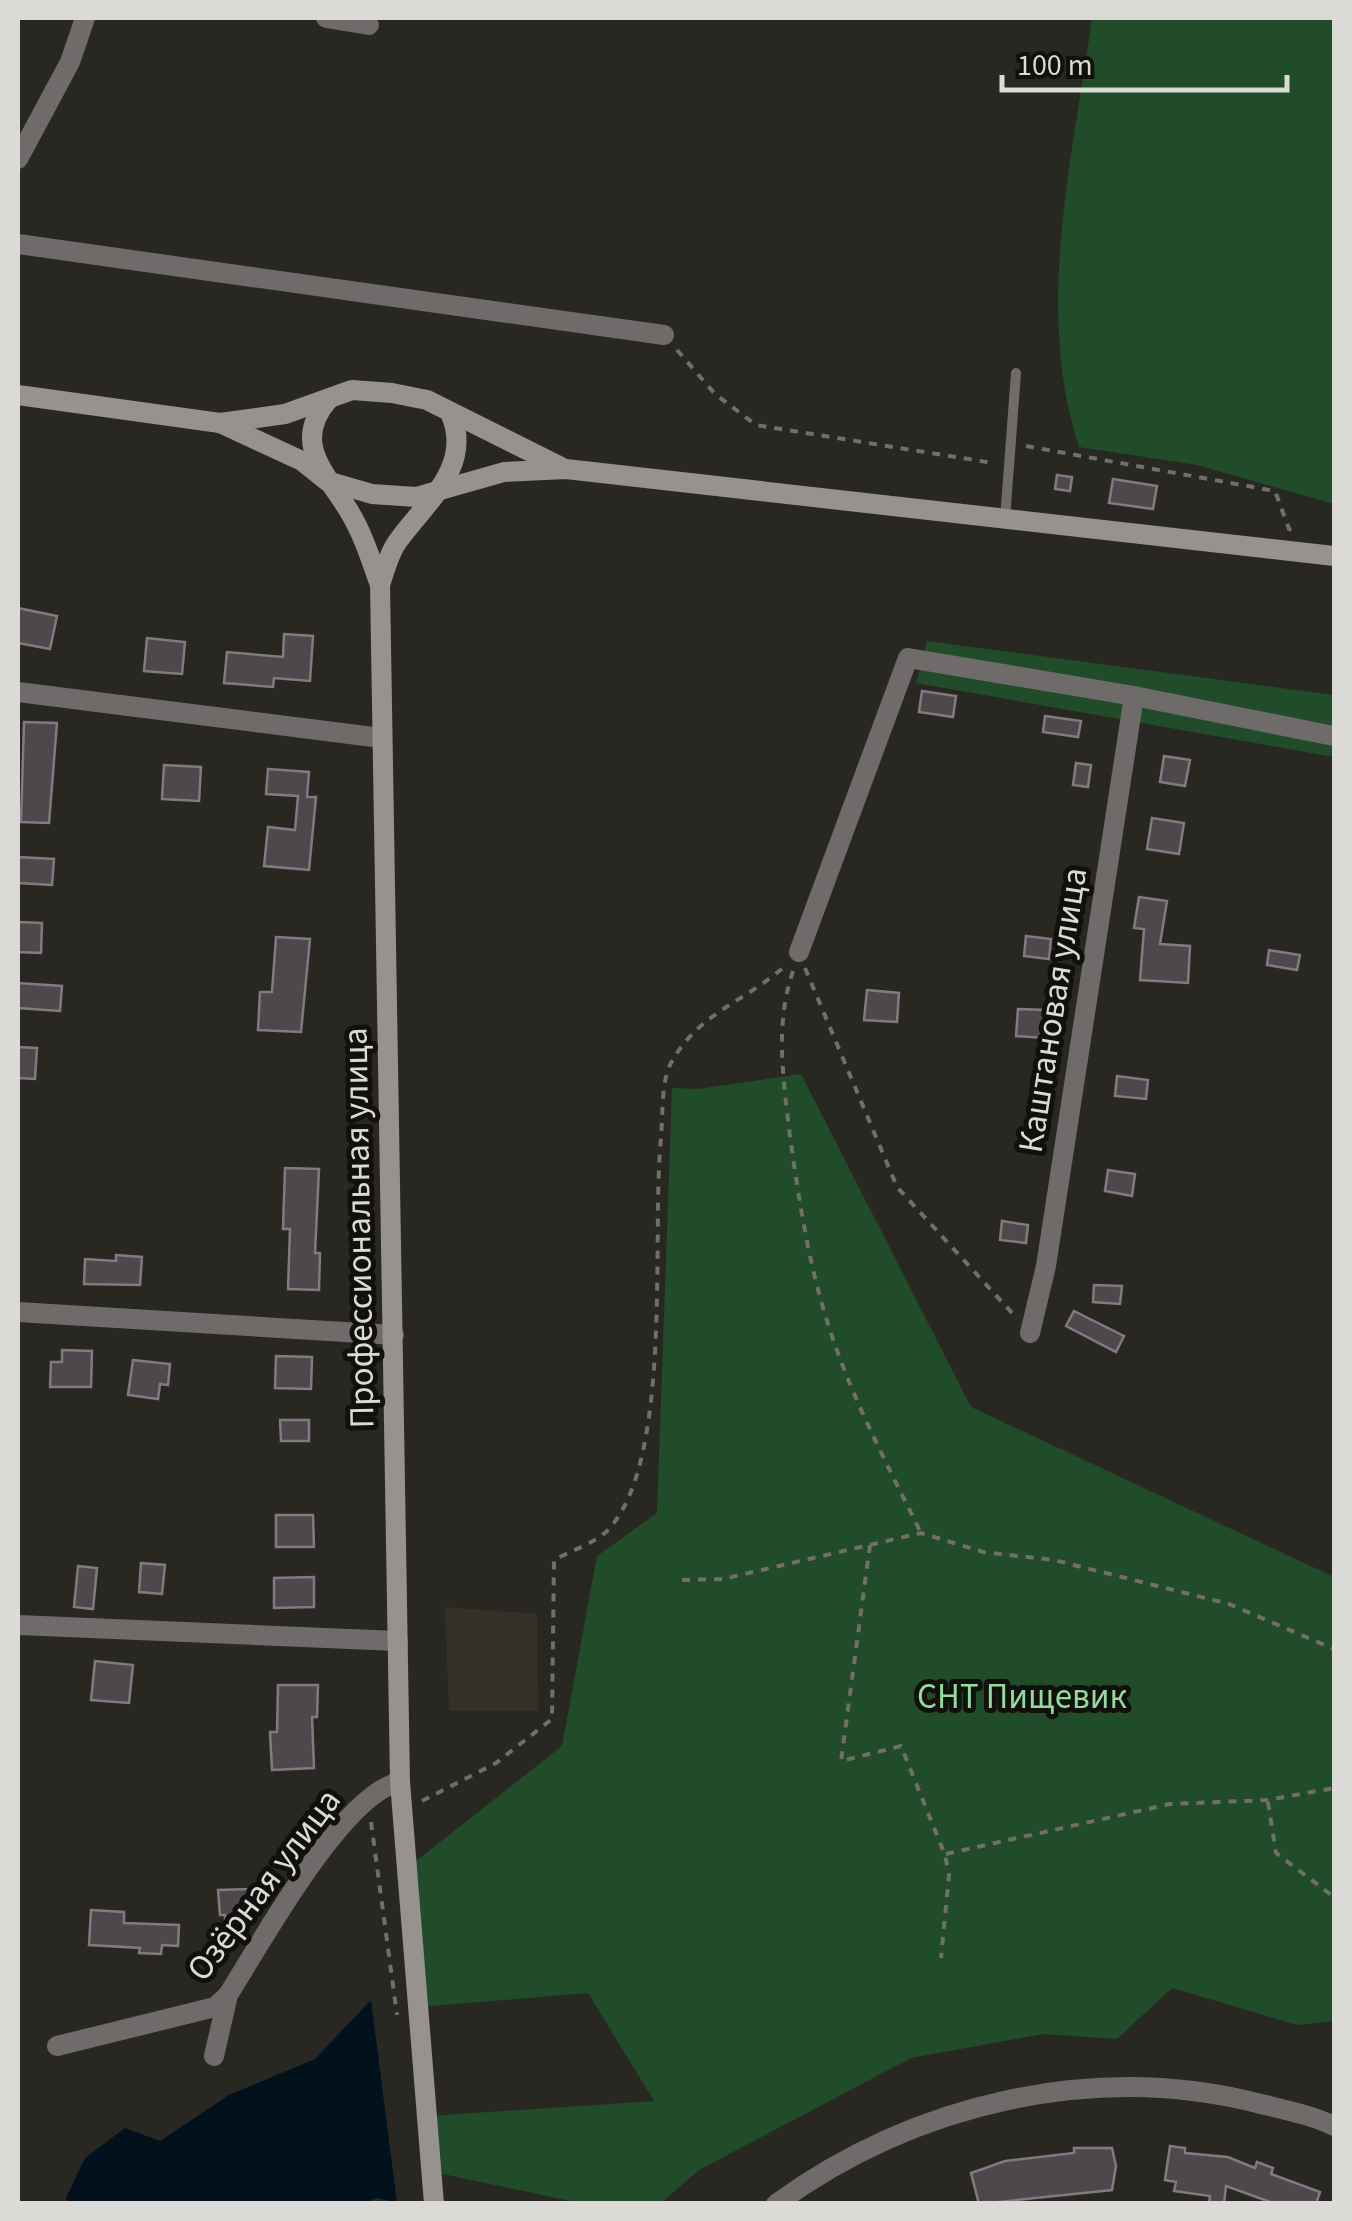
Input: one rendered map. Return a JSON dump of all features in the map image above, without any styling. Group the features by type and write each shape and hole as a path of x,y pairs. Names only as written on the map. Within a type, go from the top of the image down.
{"main road":[{"path":"18,395 220,423 285,414 352,390 392,393 427,400 566,469"},
{"path":"329,399 313,422 310,442 328,481 350,514 380,585"},
{"path":"380,585 397,542 440,488 458,443 451,415"},
{"path":"220,423 302,461 328,481 357,491 428,495 440,488 504,472 566,469 1334,556"},
{"name":"Профессиональная улица","path":"380,585 400,1782 434,2204"}],"street":[{"path":"18,159 48,108 86,18"},
{"path":"326,18 369,25"},
{"path":"18,244 664,335"},
{"path":"799,952 908,658 1134,696 1334,736"},
{"path":"18,692 381,738"},
{"name":"Каштановая улица","path":"1030,1333 1046,1266 1134,696"},
{"path":"18,1312 394,1335"},
{"path":"18,1624 398,1641"},
{"name":"Озёрная улица","path":"57,2046 206,2011 228,1995 294,1890 344,1823 381,1786 400,1782"},
{"path":"214,2056 228,1995"},
{"path":"776,2204 806,2182 911,2127 1022,2096 1131,2084 1206,2090 1334,2126"}],"lane":[{"path":"1005,520 1016,372"}],"path":[{"path":"664,335 715,394 756,425 1001,464 1010,452 1032,444 1275,491 1289,529 1301,534"},
{"path":"799,952 897,1187 1030,1333"},
{"path":"799,952 785,993 780,1049 805,1228 827,1322 859,1408 922,1533"},
{"path":"402,1811 496,1763 552,1718 554,1560 606,1532 631,1496 644,1454 652,1384 655,1192 669,1066 706,1017 773,976 799,952"},
{"path":"682,1580 724,1579 922,1533 983,1552 1054,1560 1229,1604 1334,1649"},
{"path":"870,1545 841,1760 902,1746 945,1854 948,1875 941,1958"},
{"path":"945,1854 1170,1804 1268,1800 1334,1788"},
{"path":"1268,1800 1276,1853 1334,1897"},
{"path":"368,1801 398,2016"}],"shaded area":[{"path":"445,1607 537,1614 538,1711 449,1711"}],"green space":[{"path":"1092,18 1334,18 1334,504 1197,465 1079,447 1066,395 1058,287 1068,178"},
{"path":"927,641 1334,695 1334,757 916,683"},
{"name":"СНТ Пищевик","path":"801,1074 971,1407 1334,1577 1334,2021 1297,2025 1172,1988 1117,2039 1043,2034 911,2058 699,2170 661,2203 580,2203 434,2172 429,2116 654,2101 588,1993 420,2007 407,1868 562,1746 597,1556 657,1513 672,1088 698,1089"}],"water":[{"path":"371,2000 397,2203 377,2198 362,2204 68,2203 66,2198 85,2158 125,2128 160,2141 229,2095 315,2059"}],"building":[{"path":"1057,475 1072,477 1070,491 1055,489"},
{"path":"1113,479 1157,486 1153,509 1109,503"},
{"path":"18,608 57,616 50,649 18,643"},
{"path":"284,634 313,636 310,681 274,678 273,687 224,683 227,652 283,657"},
{"path":"147,638 185,642 182,674 144,671"},
{"path":"922,691 956,696 953,717 919,712"},
{"path":"1045,716 1081,721 1078,737 1043,732"},
{"path":"24,722 57,723 49,823 21,822"},
{"path":"1164,756 1190,760 1185,786 1160,782"},
{"path":"1076,763 1091,765 1088,787 1073,785"},
{"path":"164,765 201,767 199,801 162,799"},
{"path":"268,769 309,772 307,797 316,797 309,870 264,866 268,827 295,830 298,796 266,794"},
{"path":"1152,818 1184,823 1179,854 1147,849"},
{"path":"18,857 54,859 52,885 18,883"},
{"path":"1139,897 1167,901 1160,944 1190,946 1188,983 1140,980 1144,929 1134,928"},
{"path":"18,922 42,923 41,953 18,952"},
{"path":"1026,936 1051,939 1049,959 1024,956"},
{"path":"276,937 310,939 301,1032 258,1030 260,992 272,992"},
{"path":"1269,950 1300,955 1297,970 1267,965"},
{"path":"18,983 62,986 60,1011 18,1008"},
{"path":"867,990 899,993 897,1022 864,1020"},
{"path":"1018,1009 1047,1010 1045,1038 1016,1036"},
{"path":"18,1047 37,1048 35,1079 18,1078"},
{"path":"1117,1076 1148,1080 1146,1099 1115,1096"},
{"path":"285,1168 319,1169 315,1253 320,1253 319,1290 288,1289 290,1229 283,1229"},
{"path":"1108,1170 1135,1174 1132,1196 1105,1191"},
{"path":"1002,1221 1028,1225 1026,1243 1000,1240"},
{"path":"116,1255 142,1257 140,1285 84,1284 85,1259 116,1261"},
{"path":"1094,1285 1122,1286 1120,1304 1093,1302"},
{"path":"1074,1311 1124,1336 1116,1352 1066,1326"},
{"path":"62,1350 92,1351 91,1387 50,1387 51,1362 62,1362"},
{"path":"276,1356 312,1357 311,1389 275,1388"},
{"path":"133,1360 170,1364 168,1385 160,1384 158,1399 128,1395"},
{"path":"280,1420 309,1420 309,1441 281,1441"},
{"path":"276,1515 313,1515 314,1547 276,1547"},
{"path":"141,1563 165,1565 162,1594 139,1592"},
{"path":"78,1566 97,1568 93,1609 74,1607"},
{"path":"314,1577 314,1607 274,1608 274,1578"},
{"path":"95,1661 133,1665 129,1703 91,1700"},
{"path":"278,1685 318,1685 317,1717 312,1717 314,1768 272,1770 270,1732 277,1732"},
{"path":"250,1889 251,1914 242,1914 242,1921 225,1922 225,1915 220,1915 218,1890"},
{"path":"91,1910 124,1912 124,1923 179,1925 178,1946 162,1945 161,1954 139,1953 140,1948 89,1945"},
{"path":"1170,2146 1185,2148 1185,2153 1228,2157 1255,2168 1257,2162 1273,2168 1271,2174 1320,2192 1316,2204 1276,2204 1226,2186 1224,2204 1209,2204 1210,2196 1174,2191 1176,2182 1165,2180"},
{"path":"1074,2148 1112,2148 1116,2166 1112,2190 979,2204 971,2173 1005,2161 1074,2153"}]}
